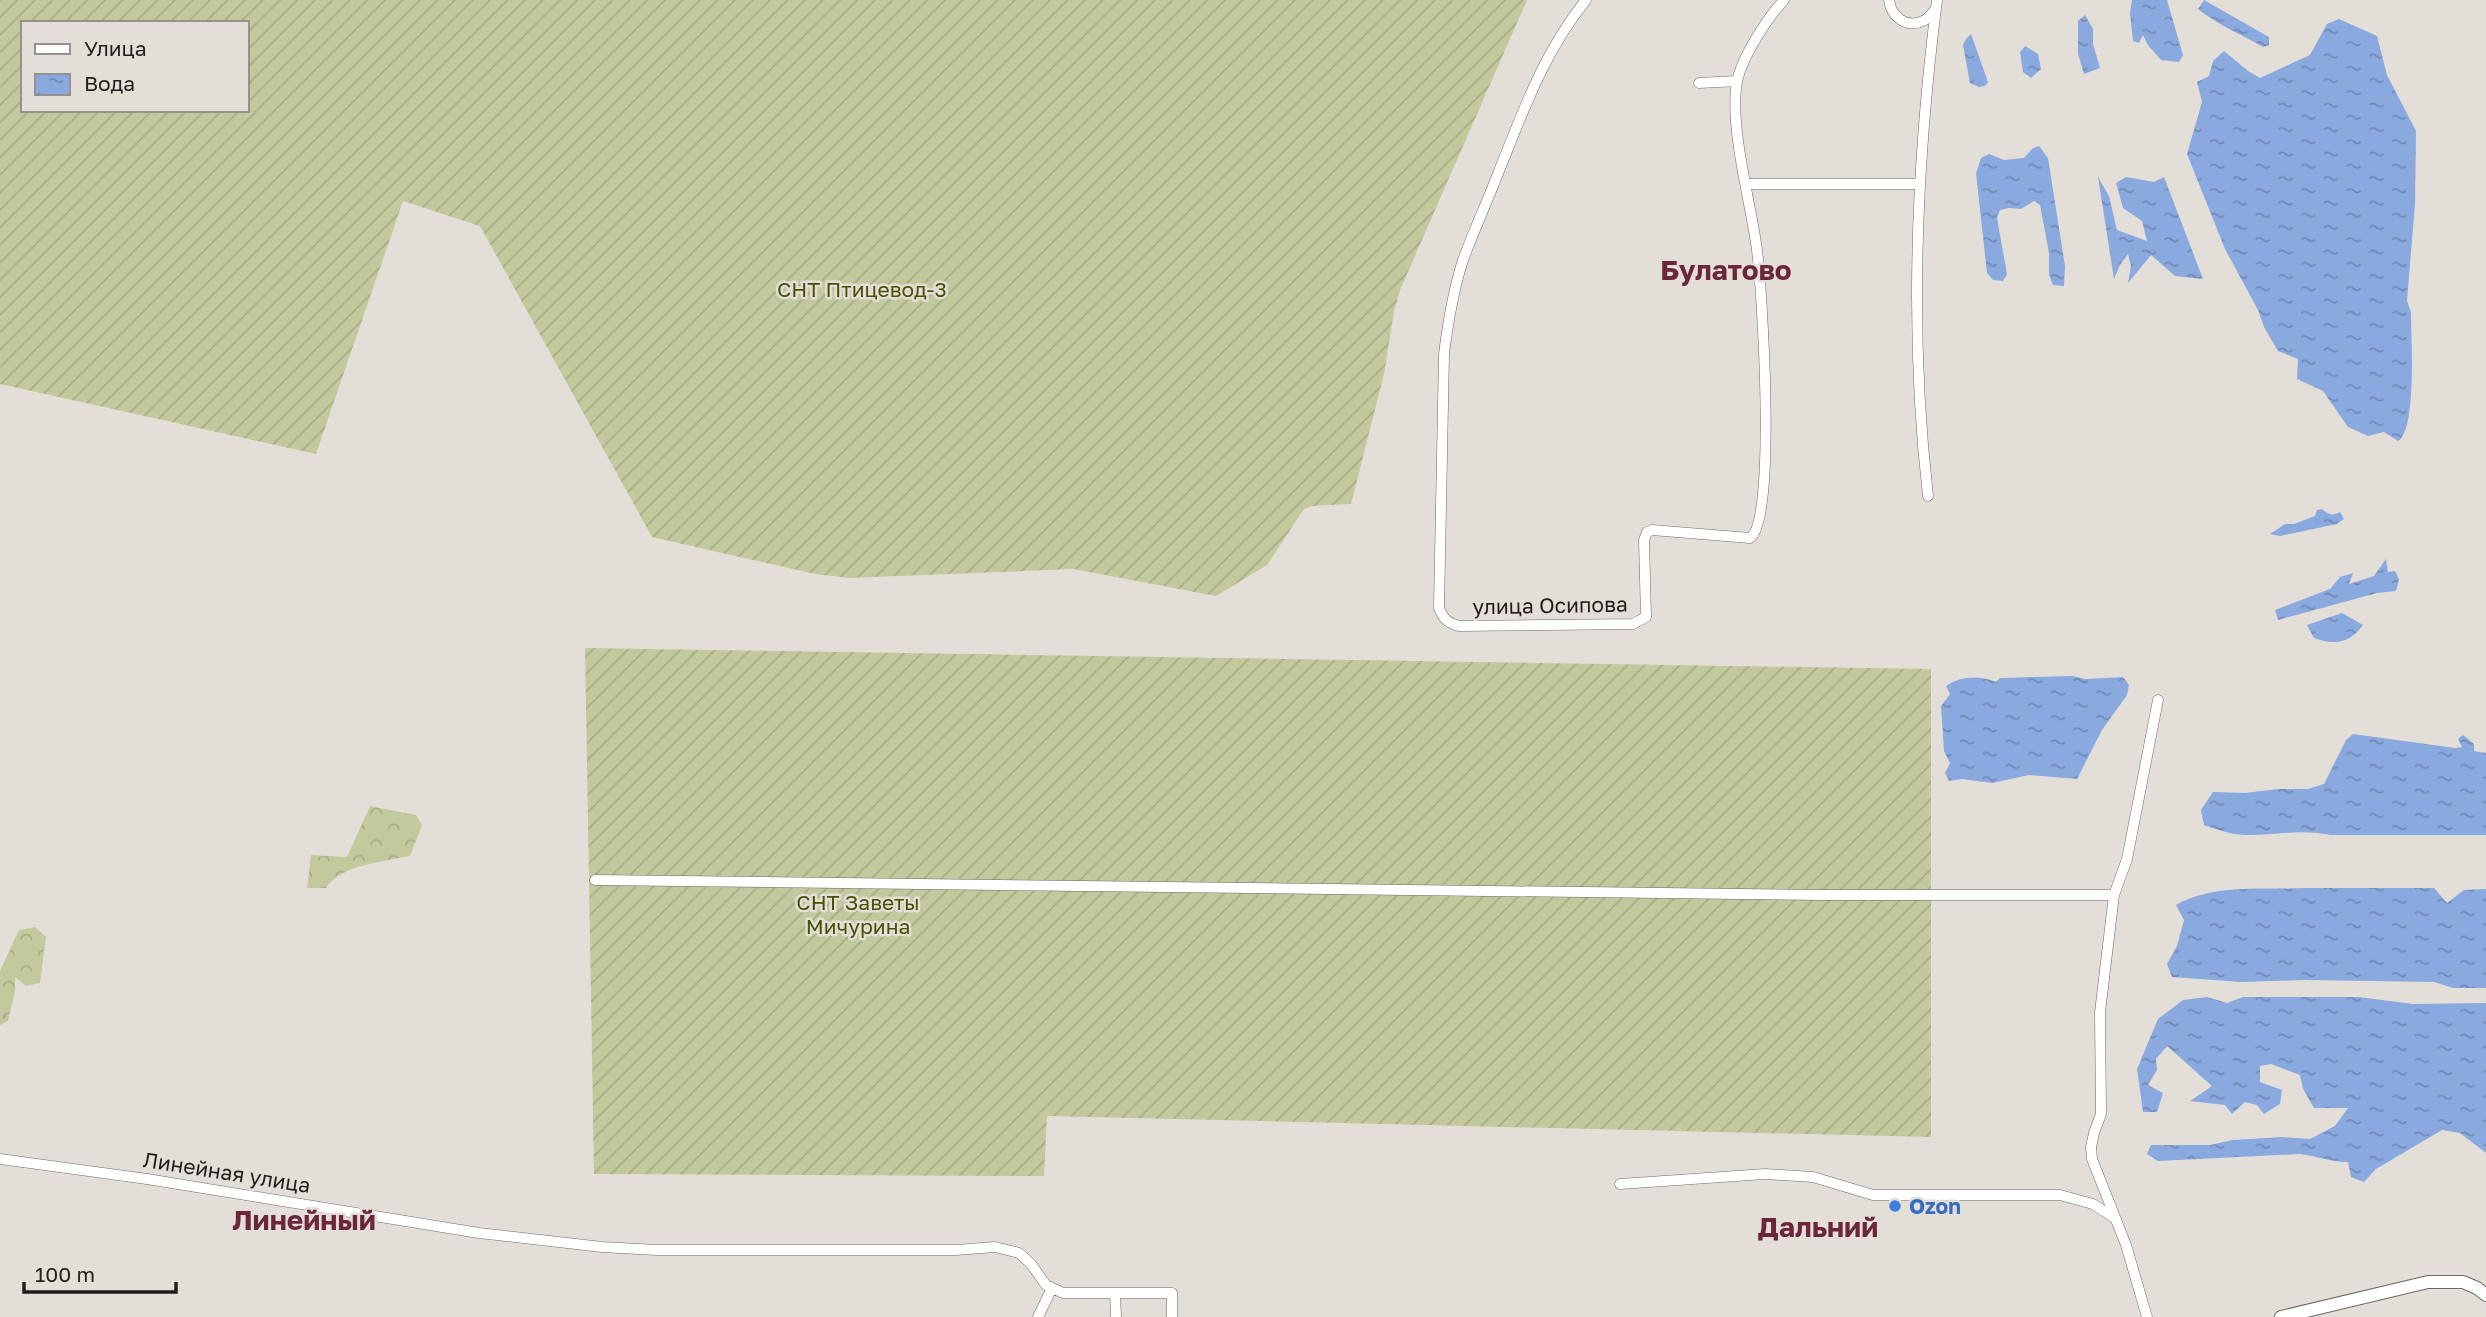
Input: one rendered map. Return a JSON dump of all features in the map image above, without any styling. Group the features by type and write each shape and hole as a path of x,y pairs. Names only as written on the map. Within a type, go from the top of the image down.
{"street":[{"name":"улица Осипова","path":"1586,0 1565,26 1548,54 1529,95 1464,258 1449,315 1444,354 1439,608 1449,623 1460,626 1633,624 1642,621 1647,612 1644,540 1647,532 1652,530 1750,538 1759,528 1764,488 1764,318 1757,251 1736,121 1737,81 1759,32 1784,0"},
{"path":"1889,0 1890,10 1899,20 1912,24 1924,21 1937,4"},
{"path":"1928,496 1919,418 1919,184 1937,4"},
{"path":"1699,83 1737,81"},
{"path":"1746,184 1919,184"},
{"path":"2147,1317 2116,1219 2092,1159 2091,1147 2101,1114 2100,1012 2114,895 2127,859 2158,700"},
{"path":"595,880 1822,895 2114,895"},
{"name":"Линейная улица","path":"0,1158 479,1233 602,1247 657,1250 956,1250 995,1247 1019,1253 1046,1285 1052,1288"},
{"path":"1620,1184 1765,1174 1813,1177 1873,1195 2060,1195 2093,1204 2116,1219"},
{"path":"2281,1317 2428,1282 2463,1282 2486,1295"},
{"path":"1038,1317 1052,1288 1063,1293 1172,1293 1171,1317"},
{"path":"1115,1293 1116,1317"}],"green space":[{"name":"СНТ Птицевод-3","path":"0,0 1527,0 1400,290 1384,374 1351,504 1312,506 1304,509 1267,565 1216,596 1073,569 849,578 815,574 652,537 480,226 403,201 316,454 0,384"},
{"name":"СНТ Заветы Мичурина","path":"585,648 1931,669 1931,1137 1047,1116 1044,1176 594,1174"},
{"path":"370,806 416,815 422,825 410,856 352,869 333,880 326,888 307,888 311,855 347,857"},
{"path":"35,927 46,937 40,983 26,986 15,977 15,991 8,1021 0,1025 0,971 19,930"}],"water":[{"path":"2132,0 2167,0 2183,55 2179,62 2161,60 2143,35 2139,43 2133,41 2130,13"},
{"path":"2204,0 2269,37 2269,45 2263,47 2206,15 2198,9"},
{"path":"2085,15 2093,29 2093,44 2100,68 2084,74 2078,54 2078,21"},
{"path":"2339,19 2377,36 2387,75 2416,131 2415,204 2407,301 2411,312 2410,402 2404,434 2398,441 2384,432 2368,436 2348,427 2323,391 2297,379 2298,359 2278,351 2264,327 2258,310 2225,249 2187,154 2202,102 2197,82 2209,76 2213,61 2224,51 2260,78 2310,55 2327,24"},
{"path":"1971,34 1988,82 1985,86 1979,87 1970,83 1963,45"},
{"path":"2025,46 2038,54 2041,69 2031,78 2023,72 2020,52"},
{"path":"2039,146 2048,158 2065,266 2064,286 2053,285 2049,275 2049,253 2040,205 2034,201 2021,209 2000,210 1997,218 2007,274 2003,281 1993,280 1987,273 1976,173 1981,158 1989,154 2004,160 2024,158 2033,148"},
{"path":"2098,177 2109,196 2117,230 2147,241 2142,221 2123,208 2116,183 2126,177 2154,182 2164,177 2203,279 2175,276 2151,255 2128,283 2131,266 2128,254 2114,279"},
{"path":"2322,509 2331,514 2340,512 2344,519 2337,524 2280,536 2270,534 2285,524 2294,524 2315,516 2317,510"},
{"path":"2386,559 2388,572 2395,571 2399,579 2396,591 2377,593 2278,620 2275,610 2330,589 2340,577 2353,573 2349,584 2374,576"},
{"path":"2342,613 2363,625 2352,636 2341,641 2329,642 2314,638 2307,625"},
{"path":"2073,676 2085,679 2123,677 2129,685 2127,695 2102,730 2077,779 2029,775 1992,783 1962,779 1949,781 1945,773 1950,763 1944,751 1941,706 1950,694 1946,686 1957,680 1970,678 1996,682 2000,678"},
{"path":"2353,734 2455,748 2462,747 2458,739 2463,735 2474,744 2474,751 2486,753 2486,835 2331,835 2298,832 2247,835 2204,825 2201,810 2213,792 2308,789 2324,784 2346,740"},
{"path":"2256,888 2434,888 2447,903 2464,890 2486,889 2486,988 2453,988 2434,982 2241,982 2172,977 2167,964 2177,946 2184,920 2176,905 2206,893"},
{"path":"2207,997 2227,1003 2243,997 2359,997 2413,1004 2486,1003 2486,1153 2460,1133 2442,1130 2376,1169 2364,1182 2351,1177 2348,1162 2300,1154 2158,1161 2147,1154 2151,1145 2210,1145 2233,1140 2282,1137 2310,1139 2335,1126 2348,1108 2314,1108 2303,1089 2300,1075 2271,1064 2260,1066 2260,1082 2282,1090 2280,1104 2264,1114 2257,1105 2245,1102 2232,1114 2225,1105 2190,1101 2212,1086 2167,1046 2156,1059 2157,1070 2148,1085 2163,1093 2157,1112 2143,1112 2137,1069 2158,1019 2183,1000"}],"place":[{"name":"Ozon","path":"1895,1206"}],"district":[{"name":"Булатово","path":"1726,269"},
{"name":"Линейный","path":"304,1219"},
{"name":"Дальний","path":"1818,1226"}]}
